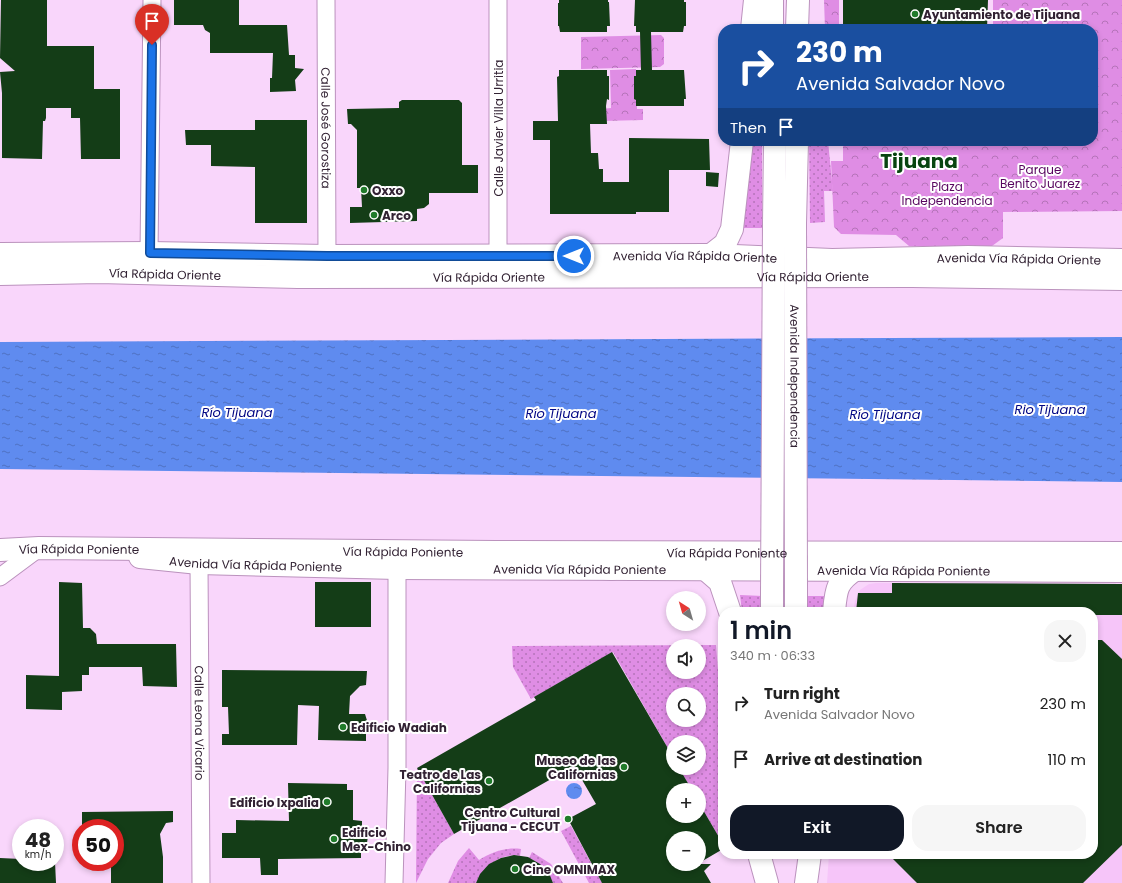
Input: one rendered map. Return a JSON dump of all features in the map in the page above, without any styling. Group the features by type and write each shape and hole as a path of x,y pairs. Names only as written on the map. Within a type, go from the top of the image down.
{"main road":[{"path":"753,24 755,0"},
{"path":"772,0 772,24"},
{"path":"797,24 798,0"},
{"path":"711,255 725,244 732,229 741,146"},
{"name":"Avenida Independencia","path":"776,146 784,223 796,607"},
{"name":"Avenida Independencia","path":"772,602 784,223 796,146"},
{"name":"Avenida Vía Rápida Oriente","path":"100,254 150,253 179,265 327,256 711,255 832,260 976,257 1122,260"},
{"name":"Vía Rápida Oriente","path":"9,254 100,254"},
{"path":"525,276 634,256"},
{"path":"0,281 179,265"},
{"name":"Vía Rápida Oriente","path":"0,274 99,272 179,265 298,277 912,276 1122,279"},
{"path":"0,544 39,548"},
{"name":"Vía Rápida Poniente","path":"0,550 39,548 806,553"},
{"name":"Avenida Vía Rápida Poniente","path":"39,548 199,563 397,568 1122,571"},
{"path":"495,552 612,569"},
{"name":"Avenida Vía Rápida Poniente","path":"806,553 1122,553"},
{"path":"1025,570 1122,559"},
{"path":"705,569 720,582 728,607"},
{"path":"835,607 838,585 844,576 856,569"},
{"path":"760,859 767,883"},
{"path":"774,859 774,883"},
{"path":"797,859 798,883"},
{"path":"806,883 809,859"}],"street":[{"path":"150,253 152,0"},
{"name":"Calle José Gorostiza","path":"326,0 327,256"},
{"name":"Calle Javier Villa Urritia","path":"498,0 498,256"},
{"path":"0,241 9,254"},
{"path":"0,577 39,548"},
{"name":"Calle Leona Vicario","path":"199,563 200,883"},
{"path":"394,883 397,768 397,568"}],"shaded area":[{"path":"869,584 1122,584 1122,883 827,883 829,859 1098,859 1098,607 854,607 860,590"}],"green space":[{"path":"824,0 839,0 839,24 825,24"},
{"path":"993,0 1122,0 1122,211 1003,212 1003,238 992,246 909,246 896,235 841,234 834,227 831,161 843,161 843,146 1098,146 1098,24 993,24"},
{"path":"661,35 664,38 664,64 660,67 581,69 581,37"},
{"path":"636,69 637,109 643,109 643,120 602,121 601,109 611,108 610,70"},
{"path":"751,146 762,146 762,228 743,228"},
{"path":"809,146 828,146 833,191 824,191 825,222 810,223"},
{"path":"740,595 763,596 763,607 741,607"},
{"path":"807,596 826,596 825,607 807,607"},
{"path":"666,645 666,679 706,679 706,645 716,645 718,670 718,835 706,815 706,783 688,783 683,775 706,775 706,735 666,735 666,745 613,652 531,699 513,667 512,646"},
{"path":"417,768 454,834 441,843 428,859 416,883"},
{"path":"571,826 602,883 589,883 561,831"},
{"path":"469,848 479,860 499,851 521,849 520,856 499,859 488,866 483,871 476,883 448,883 458,861"},
{"path":"532,852 551,864 563,883 553,883 544,868 529,858"}],"water":[{"name":"Rio Tijuana","path":"1122,337 1122,482 0,469 0,342"},
{"path":"574,783 580,785 582,791 580,797 574,799 568,797 566,791 568,785"}],"building":[{"path":"1,0 47,0 47,46 94,46 94,89 120,89 120,159 81,159 80,118 71,118 71,108 46,108 46,118 45,121 43,121 42,159 2,158 2,93 0,72 15,71 0,58"},
{"path":"174,0 239,0 239,25 287,25 289,55 295,55 295,68 304,69 295,80 296,91 270,92 273,53 210,53 210,33 205,30 203,25 174,25"},
{"path":"559,0 608,0 610,26 607,26 607,32 560,32 558,26"},
{"path":"635,0 684,0 684,2 686,2 686,26 684,26 683,32 651,32 652,70 684,70 686,99 684,99 684,106 636,106 636,100 634,99 634,76 636,76 636,70 641,70 640,32 636,32 636,26 634,26"},
{"name":"Ayuntamiento de Tijuana","path":"843,0 988,0 987,24 843,24"},
{"path":"559,70 607,70 607,76 609,76 609,100 607,99 606,106 607,124 590,124 591,153 598,153 599,169 603,169 603,182 629,182 629,138 709,139 710,170 669,170 669,212 636,212 636,214 550,214 550,140 533,140 533,121 558,121 557,77 559,76"},
{"path":"402,100 459,100 462,103 462,165 478,165 478,193 429,193 429,204 424,208 417,209 417,221 350,223 350,207 362,207 361,188 357,188 357,130 351,124 348,124 347,109 399,108 399,102"},
{"path":"255,120 307,120 307,223 255,223 255,167 211,166 211,145 186,145 185,130 255,130"},
{"path":"706,172 719,173 718,187 706,186"},
{"path":"59,582 82,583 83,628 90,628 96,634 97,644 176,644 177,687 143,686 142,667 89,667 89,675 82,675 82,691 62,692 62,710 26,709 26,675 59,676"},
{"path":"315,582 371,582 371,627 315,627"},
{"path":"892,583 1122,584 1122,615 1098,615 1098,607 857,607 858,593 892,593"},
{"path":"1098,640 1102,640 1122,659 1122,845 1083,883 917,883 893,859 1098,859"},
{"path":"612,652 666,745 666,775 683,775 688,783 666,783 666,823 706,823 706,815 718,835 718,852 706,859 706,831 666,831 666,871 704,871 711,883 602,883 568,819 596,804 574,766 454,834 417,768 536,700 534,697"},
{"path":"222,670 367,671 366,685 360,686 350,696 349,714 365,714 369,727 366,734 366,741 318,740 319,706 298,705 297,745 222,745 222,734 229,734 228,707 222,707"},
{"path":"288,783 347,784 347,790 353,790 353,820 362,821 362,829 369,829 367,843 361,850 361,858 278,859 278,875 261,875 260,858 222,858 222,833 236,833 236,820 289,821"},
{"path":"173,811 173,822 166,823 160,834 163,857 163,883 111,883 111,871 124,871 124,819 82,819 82,812"},
{"name":"Cine OMNIMAX","path":"514,855 528,857 540,864 549,873 553,883 476,883 480,874 489,864 501,858"},
{"path":"0,858 12,859 12,871 55,871 56,883 0,883"},
{"path":"706,864 711,864 706,869"}],"place":[{"name":"Ayuntamiento de Tijuana","path":"915,14"},
{"name":"Oxxo","path":"364,190"},
{"name":"Arco","path":"374,215"},
{"name":"Edificio Wadiah","path":"343,727"},
{"name":"Museo de las Californias","path":"624,767"},
{"name":"Teatro de Las Californias","path":"489,781"},
{"name":"Edificio Ixpalia","path":"327,802"},
{"name":"Centro Cultural Tijuana - CECUT","path":"568,819"},
{"name":"Edificio Mex-Chino","path":"334,839"},
{"name":"Cine OMNIMAX","path":"515,869"}],"district":[{"name":"Tijuana","path":"919,161"}],"route":[{"path":"152,45 150,253 182,255 574,256"}],"park label":[{"name":"Parque Benito Juarez","path":"1040,176"},
{"name":"Plaza Independencia","path":"947,193"}],"water label":[{"name":"Río Tijuana","path":"237,412"},
{"name":"Río Tijuana","path":"561,413"},
{"name":"Río Tijuana","path":"885,414"}]}
